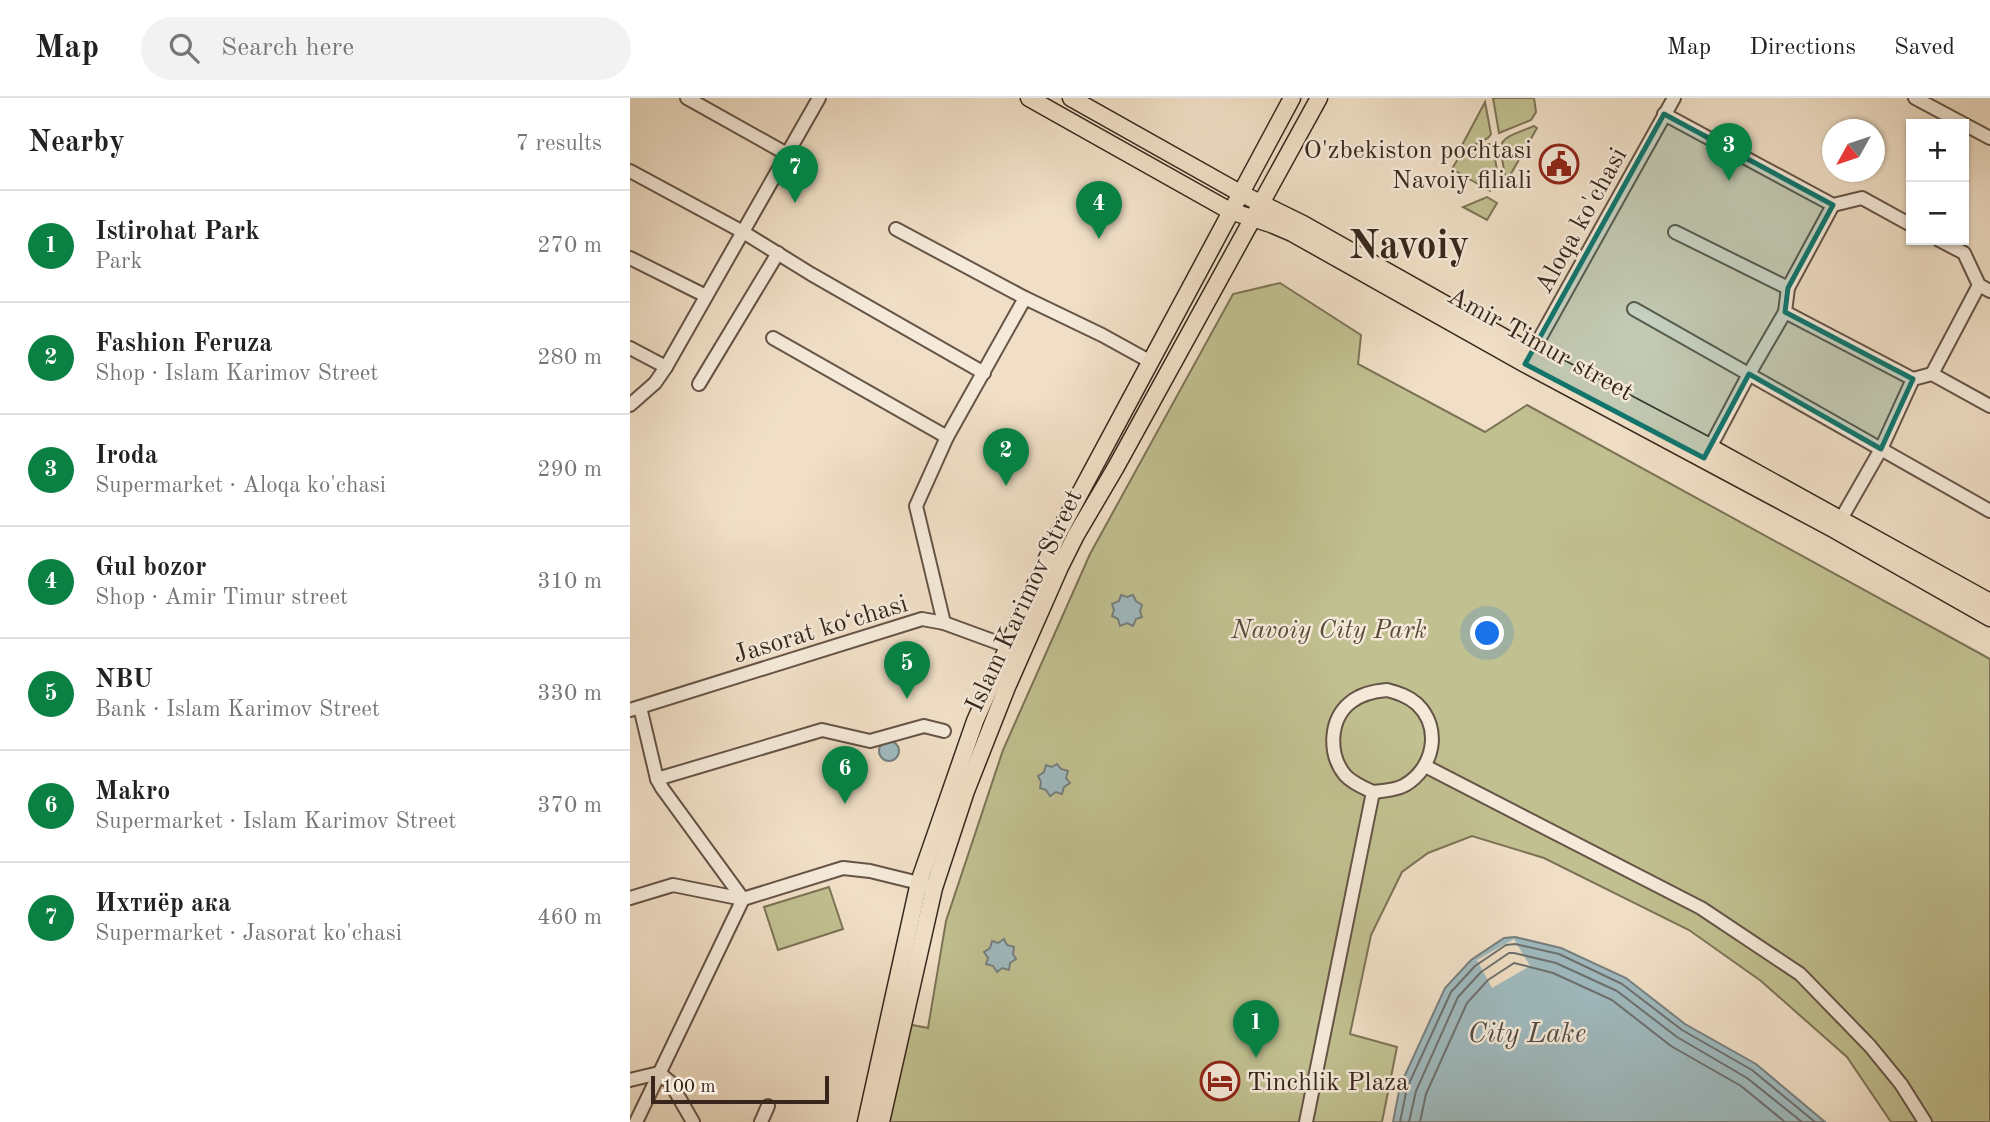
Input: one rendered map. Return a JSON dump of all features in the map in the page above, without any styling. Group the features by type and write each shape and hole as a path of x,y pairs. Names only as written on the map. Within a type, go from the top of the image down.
{"main road":[{"name":"Amir Timur street","path":"1029,98 1230,211 1292,233 1707,453 1838,524 1989,612"},
{"name":"Amir Timur street","path":"1071,98 1240,193 1303,225 1528,359"},
{"name":"Islam Karimov Street","path":"1014,649 1057,536 1292,98"},
{"name":"Islam Karimov Street","path":"866,1122 926,885 975,721 1319,98"},
{"name":"Islam Karimov Street","path":"881,1122 926,885"}],"street":[{"path":"687,98 787,154"},
{"path":"630,405 655,383 666,367 820,98"},
{"name":"Aloqa ko'chasi","path":"1528,359 1674,98"},
{"path":"1915,98 1990,138"},
{"path":"1664,114 1833,205 1862,198 1906,222"},
{"path":"630,171 743,232 984,373"},
{"path":"1707,453 1785,312 1788,288 1833,205"},
{"path":"896,229 1151,362"},
{"path":"1675,232 1788,288"},
{"path":"1932,374 1984,288 1964,253 1949,245"},
{"path":"699,384 778,253"},
{"path":"630,258 706,296"},
{"path":"944,623 916,506 947,437 1025,298"},
{"path":"1634,309 1990,511"},
{"path":"1785,312 1913,379 1932,374 1990,406"},
{"path":"773,338 947,437"},
{"path":"630,348 666,367"},
{"path":"1838,524 1881,449 1913,379"},
{"name":"Jasorat ko‘chasi","path":"635,708 922,619 944,623 1014,649"},
{"path":"1387,690 1402,694 1416,703 1426,716 1432,733 1431,750 1425,766 1403,787 1373,792 1346,776 1337,760 1332,739 1337,719 1352,701 1365,694 1387,690"},
{"path":"635,708 662,789 743,899"},
{"path":"657,779 822,730 870,741 924,726 944,731"},
{"path":"1425,766 1701,908 1800,974 1870,1046 1901,1084 1924,1122"},
{"path":"1306,1122 1373,792"},
{"path":"630,898 673,885 743,899 843,868 870,871 926,885"},
{"path":"636,1122 743,899"},
{"path":"630,1080 659,1073"},
{"path":"659,1073 670,1082 693,1122"},
{"path":"761,1122 768,1106"}],"highlighted area":[{"path":"1664,114 1833,205 1788,288 1785,312 1913,379 1881,449 1749,374 1704,458 1525,364"}],"green space":[{"path":"1493,98 1534,98 1536,112 1531,120 1499,133"},
{"path":"1485,102 1491,134 1463,151 1460,149"},
{"path":"1534,126 1537,128 1508,179 1505,177 1503,164 1503,142 1506,138"},
{"path":"1489,144 1493,146 1498,177 1490,191 1452,169 1459,157"},
{"path":"1487,197 1497,203 1487,220 1463,207"},
{"name":"Navoiy City Park","path":"1280,283 1361,335 1358,364 1485,432 1527,405 1990,659 1990,1122 1891,1122 1847,1057 1761,981 1689,930 1544,858 1472,836 1428,853 1402,872 1371,935 1350,1034 1397,1047 1382,1122 886,1122 907,1024 928,1028 946,921 1003,750 1090,554 1233,294"},
{"path":"829,887 843,929 778,950 764,907"}],"water":[{"path":"1121,595 1133,595 1142,605 1142,617 1136,619 1133,626 1127,623 1120,626 1118,619 1112,616 1112,604 1119,601"},
{"path":"885,741 893,741 899,751 893,761 885,761 879,755 879,747"},
{"path":"1057,764 1068,771 1066,778 1070,783 1064,787 1062,794 1056,792 1050,796 1046,790 1040,788 1038,776 1044,772 1046,765 1052,767"},
{"name":"City Lake","path":"1515,937 1561,948 1626,978 1685,1024 1756,1064 1825,1122 1393,1122 1400,1086 1445,988 1471,960 1504,938"},
{"path":"1004,939 1007,945 1014,947 1013,954 1016,959 1010,963 1009,970 1002,968 997,972 993,966 986,964 988,958 984,952 990,948 992,941 998,943"}],"pier":[{"path":"1514,939 1530,966 1492,988 1477,960"}],"place":[{"name":"O'zbekiston pochtasi Navoiy filiali","path":"1559,164"},
{"name":"Iroda","path":"1729,181"},
{"name":"Ихтиёр ака","path":"795,203"},
{"name":"Gul bozor","path":"1099,239"},
{"name":"Fashion Feruza","path":"1006,486"},
{"name":"NBU","path":"907,699"},
{"name":"Makro","path":"845,804"},
{"name":"Istirohat Park","path":"1256,1058"},
{"name":"Tinchlik Plaza","path":"1220,1081"}],"district":[{"name":"Navoiy","path":"1409,244"}]}
